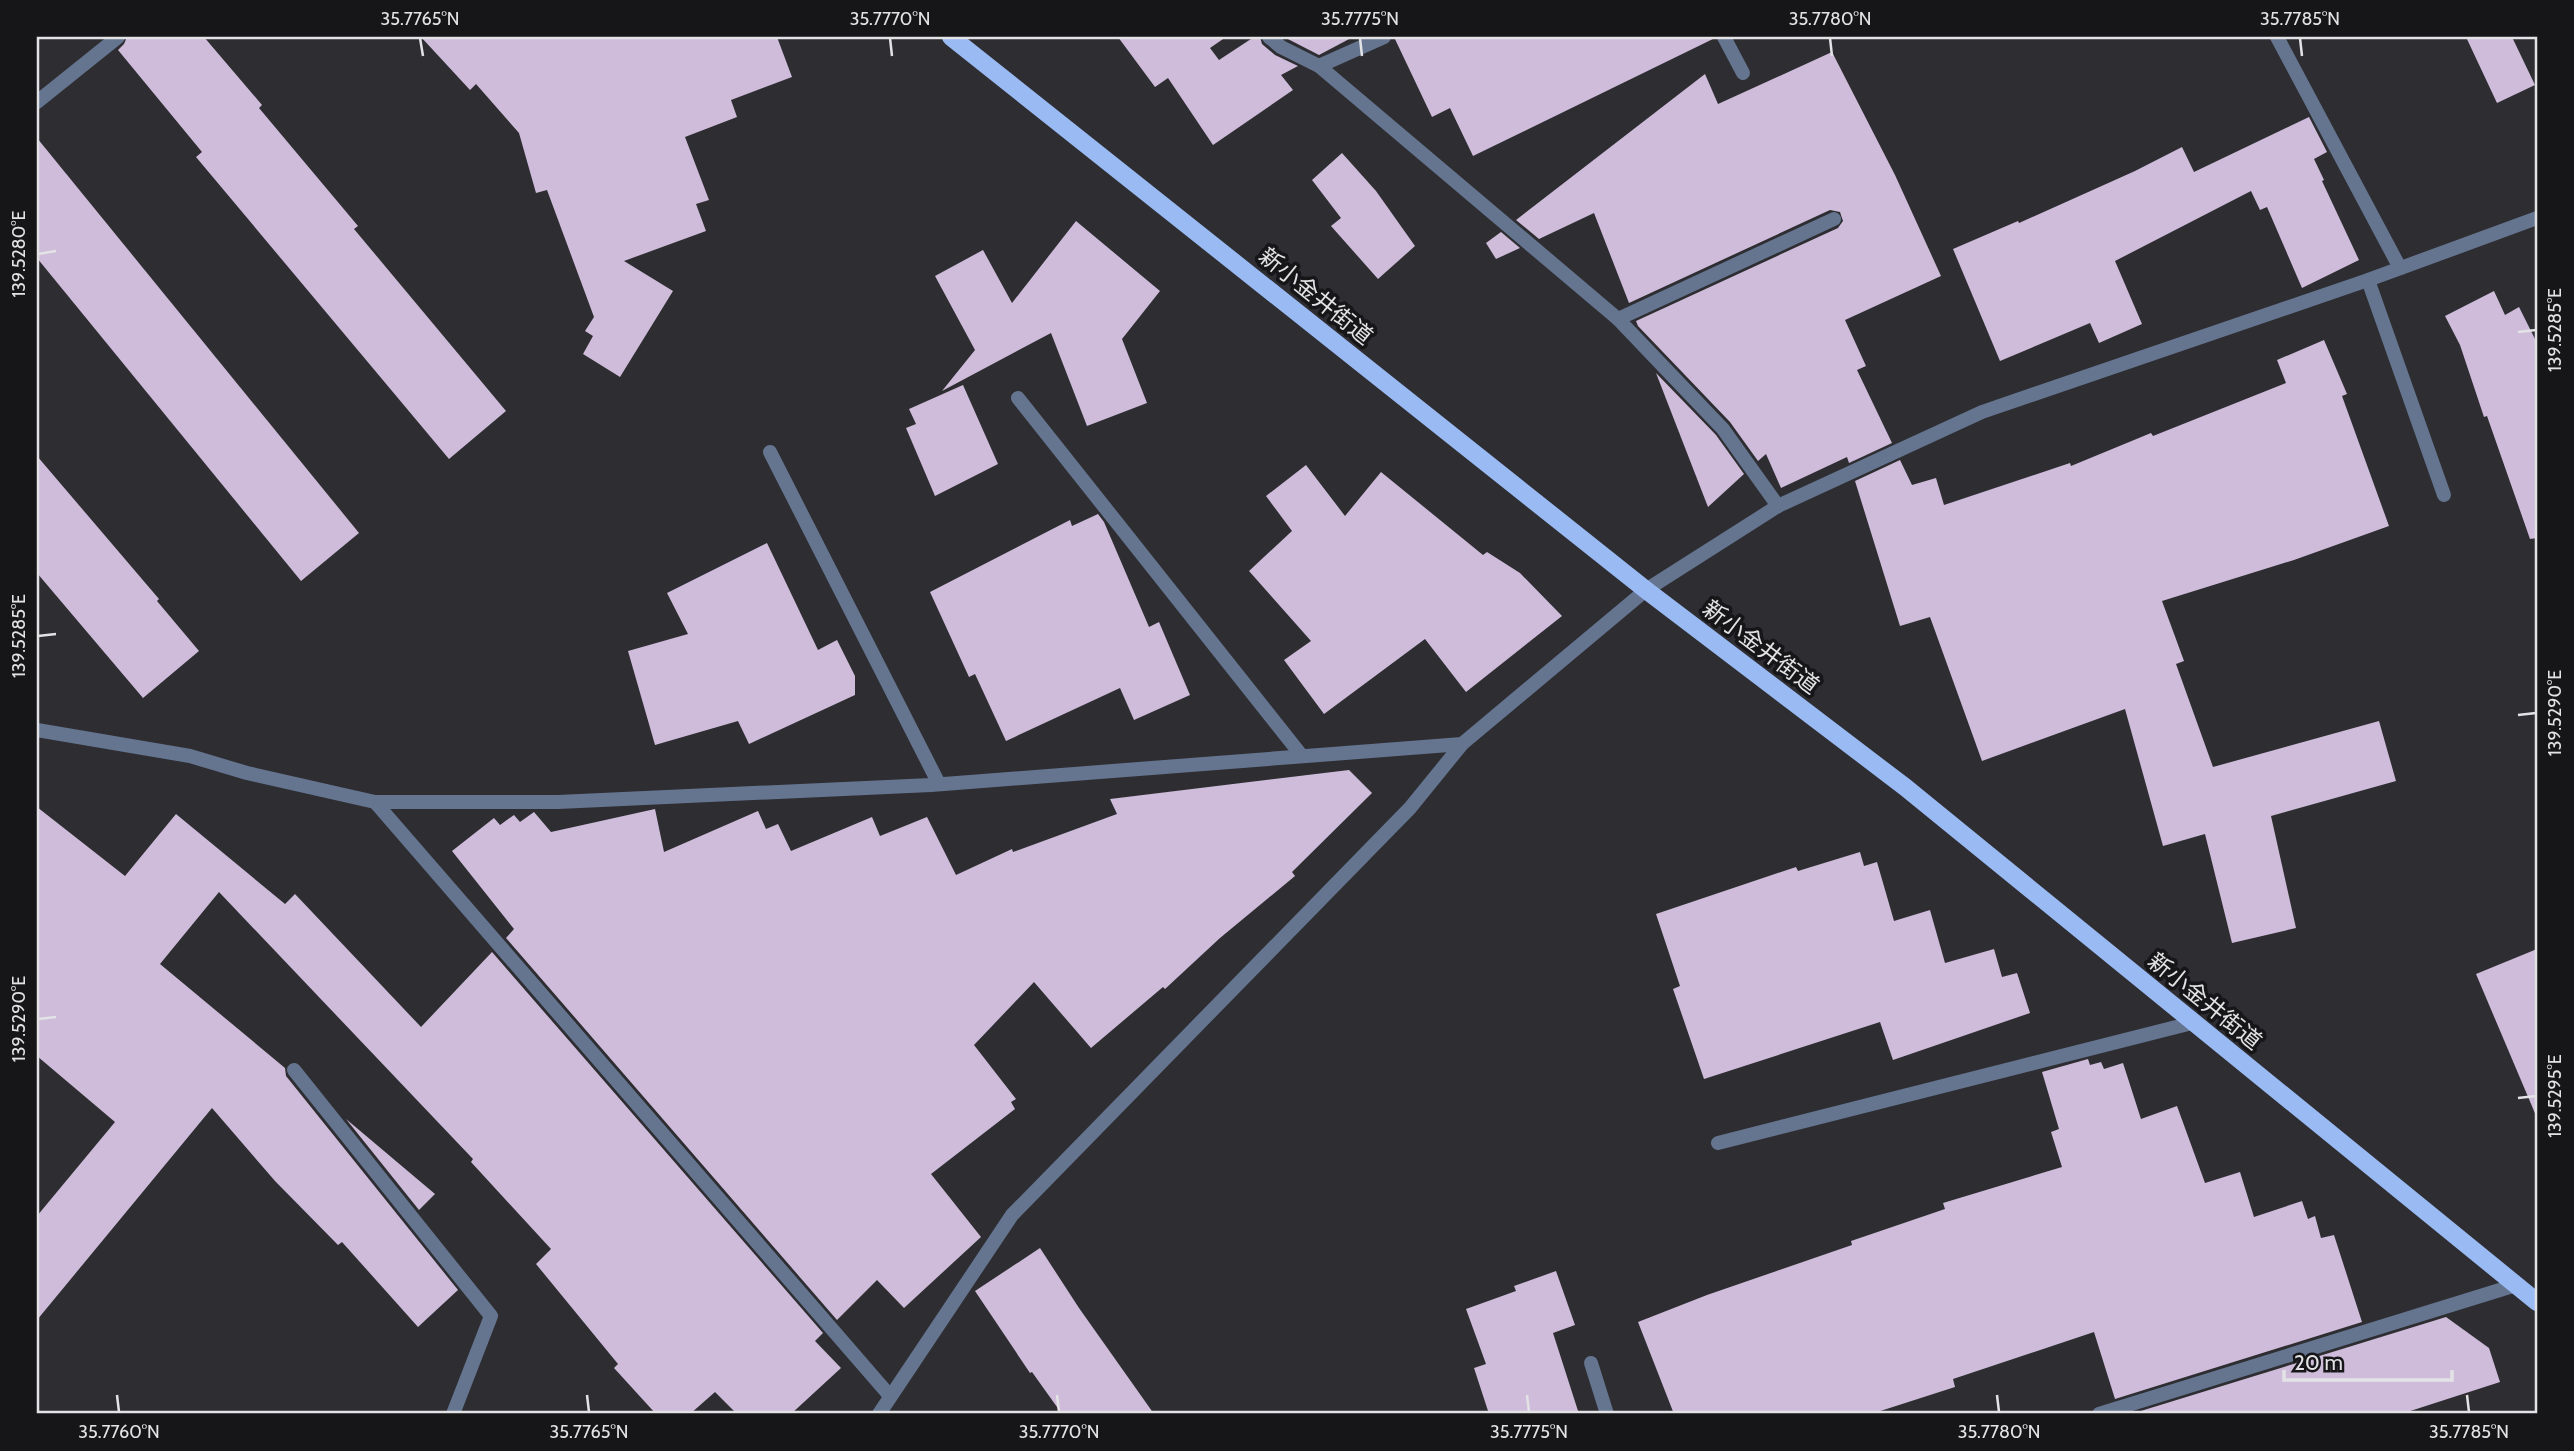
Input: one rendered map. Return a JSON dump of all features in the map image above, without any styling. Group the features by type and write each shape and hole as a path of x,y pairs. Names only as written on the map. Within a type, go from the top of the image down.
{"main road":[{"name":"新小金井街道","path":"951,37 1646,590 1905,787 2537,1302"}],"street":[{"path":"37,102 118,37"},
{"path":"1269,37 1281,47 1320,66 1618,319 1723,429 1778,506"},
{"path":"1320,66 1384,37"},
{"path":"1724,37 1743,73"},
{"path":"2277,37 2400,268"},
{"path":"1618,319 1834,219"},
{"path":"879,1414 1012,1215 1410,808 1462,744 1646,590 1778,506 1982,412 2368,280 2537,219"},
{"path":"2368,280 2444,495"},
{"path":"1018,398 1302,756"},
{"path":"770,452 939,784"},
{"path":"37,730 190,756 247,773 375,802 558,802 939,784 1462,744"},
{"path":"375,802 890,1396"},
{"path":"1717,1143 2192,1023"},
{"path":"294,1070 491,1316 453,1414"},
{"path":"2099,1414 2516,1285"},
{"path":"1591,1363 1606,1414"}],"building":[{"path":"127,37 204,37 262,105 259,108 358,226 354,229 506,411 449,459 196,157 202,152 118,50"},
{"path":"421,37 777,37 792,77 731,100 737,117 685,137 709,200 696,204 706,231 624,261 673,291 620,377 583,354 593,336 585,331 594,317 547,190 536,193 519,133 476,84 470,90"},
{"path":"1118,37 1226,37 1210,48 1219,60 1254,37 1260,37 1262,44 1275,55 1298,66 1281,75 1293,90 1213,145 1168,78 1155,87"},
{"path":"1284,37 1353,37 1319,55"},
{"path":"1394,37 1715,38 1473,156 1450,108 1432,117"},
{"path":"2466,37 2512,37 2535,85 2497,103"},
{"path":"1832,52 1895,175 1941,276 1845,320 1866,366 1857,370 1892,443 1849,463 1847,457 1781,488 1766,454 1758,461 1730,422 1636,321 1838,228 1843,221 1840,212 1830,210 1629,303 1594,213 1539,239 1516,220 1705,74 1718,104"},
{"path":"2309,117 2327,152 2314,159 2359,260 2302,288 2267,207 2260,210 2251,191 2115,261 2142,324 2099,343 2090,323 2000,361 1953,249 2018,221 2019,223 2182,147 2194,172"},
{"path":"37,138 359,533 301,581 37,258"},
{"path":"1342,153 1376,191 1415,246 1378,279 1331,226 1341,218 1312,180"},
{"path":"1076,221 1160,291 1122,339 1147,403 1087,426 1051,333 942,391 975,350 935,276 983,250 1012,303"},
{"path":"1501,232 1520,248 1496,259 1486,243"},
{"path":"2494,291 2505,315 2519,307 2537,343 2537,538 2530,539 2460,345 2445,316"},
{"path":"2324,340 2347,394 2342,396 2389,526 2294,560 2162,601 2184,661 2176,664 2213,767 2379,721 2396,781 2271,816 2296,928 2232,943 2205,834 2163,846 2125,709 1982,761 1930,617 1900,626 1855,481 1900,460 1912,485 1936,478 1944,505 2070,463 2071,466 2286,383 2277,360"},
{"path":"1656,373 1716,435 1744,474 1708,507"},
{"path":"963,385 998,464 935,496 906,428 916,424 909,409"},
{"path":"37,456 159,599 157,601 199,651 143,698 37,573"},
{"path":"1306,465 1345,516 1381,472 1483,555 1487,552 1520,573 1562,616 1466,692 1425,639 1324,714 1284,660 1311,641 1249,571 1292,531 1266,496"},
{"path":"1098,514 1104,522 1149,627 1159,622 1190,695 1134,720 1120,688 1006,741 975,674 969,677 930,592 1070,520 1072,526"},
{"path":"767,543 818,650 837,640 855,676 855,695 749,744 738,721 655,745 628,651 688,634 667,593"},
{"path":"1349,770 1372,793 1292,872 1295,876 1220,938 1165,989 1163,987 1091,1048 1034,982 974,1045 1016,1099 1011,1102 1015,1109 931,1174 981,1237 904,1308 877,1280 837,1320 506,938 514,929 452,851 494,818 500,825 514,815 520,822 534,812 551,832 655,809 664,852 758,811 766,829 778,824 791,851 872,817 880,836 927,817 956,875 1012,849 1013,852 1117,814 1110,799"},
{"path":"37,807 125,876 176,814 285,904 295,894 421,1027 492,952 823,1333 815,1341 841,1368 791,1414 737,1414 715,1392 690,1414 656,1414 614,1368 618,1364 536,1264 551,1249 471,1162 473,1159 219,892 160,964 285,1068 286,1076 458,1290 418,1327 342,1242 338,1245 275,1181 212,1108 37,1320 37,1216 115,1122 37,1056"},
{"path":"1860,852 1864,866 1877,862 1894,921 1930,910 1945,963 1994,949 2002,977 2017,973 2030,1013 1893,1060 1880,1022 1704,1079 1673,989 1680,986 1656,914 1796,867 1798,871"},
{"path":"2537,949 2537,1118 2476,974"},
{"path":"2088,1059 2090,1065 2101,1062 2104,1069 2123,1063 2141,1119 2177,1106 2205,1183 2240,1172 2254,1217 2302,1201 2308,1219 2315,1216 2321,1238 2334,1235 2362,1322 2115,1399 2094,1332 1953,1379 1955,1387 1871,1414 1674,1414 1638,1322 1852,1245 1851,1241 1945,1209 1943,1203 2062,1167 2051,1132 2059,1129 2042,1072"},
{"path":"346,1119 435,1194 419,1210"},
{"path":"1040,1248 1154,1414 1062,1414 1032,1372 1030,1373 975,1291"},
{"path":"1556,1271 1575,1325 1553,1333 1579,1414 1489,1414 1474,1368 1486,1364 1466,1309 1516,1291 1514,1286"},
{"path":"2446,1317 2489,1348 2500,1382 2401,1414 2131,1414"}]}
